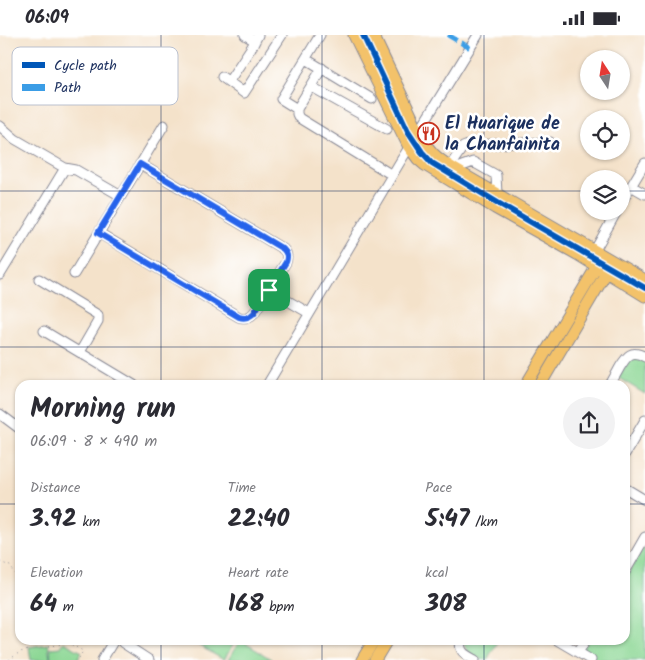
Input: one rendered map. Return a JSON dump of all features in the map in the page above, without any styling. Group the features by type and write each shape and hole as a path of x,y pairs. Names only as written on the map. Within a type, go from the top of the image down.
{"main road":[{"path":"354,35 409,147 418,159 495,208 645,296"},
{"path":"373,35 419,132 433,155 645,280"},
{"path":"495,208 499,195"},
{"path":"543,380 601,270 604,255"},
{"path":"529,380 601,270"},
{"path":"362,660 371,645"},
{"path":"375,660 384,645"}],"street":[{"path":"245,35 255,40 269,54"},
{"path":"255,40 243,60 225,79 244,93 282,35"},
{"path":"298,109 282,99 320,35"},
{"path":"270,380 478,35"},
{"path":"306,59 372,99"},
{"path":"243,60 258,71"},
{"path":"322,68 298,109 297,114 299,118 392,175"},
{"path":"312,87 387,129"},
{"path":"74,274 164,125"},
{"path":"0,126 15,139 65,168 76,170 121,196"},
{"path":"452,167 463,147 468,145 550,142"},
{"path":"645,163 631,186 645,194"},
{"path":"98,233 244,319 254,313 269,290 288,258 283,249 140,164"},
{"path":"0,275 65,168"},
{"path":"604,255 614,220"},
{"path":"39,279 98,315 98,321 80,352"},
{"path":"269,290 309,313"},
{"path":"44,331 126,380"},
{"path":"613,380 626,357 639,354 645,357"},
{"path":"0,414 15,425"},
{"path":"630,446 645,420"},
{"path":"630,491 645,500"},
{"path":"630,564 645,537"},
{"path":"102,660 115,645"},
{"path":"123,645 149,660"},
{"path":"460,645 462,652 475,660"},
{"path":"566,645 592,660"},
{"path":"578,652 583,645"}],"path":[{"path":"0,562 10,566 15,574"},
{"path":"49,646 59,645"},
{"path":"73,645 83,651 78,660"},
{"path":"9,660 20,652 28,650"}],"green space":[{"path":"633,356 645,360 645,394 630,385 630,380 622,380 617,377"},
{"path":"645,544 645,660 596,660 584,653 583,649 585,645 630,645 630,570"},
{"path":"48,645 50,660 31,660 29,647"},
{"path":"61,645 69,645 82,652 77,660 51,660 50,648 60,647"},
{"path":"198,645 233,645 224,660"},
{"path":"237,645 248,645 271,659 271,660 228,660"},
{"path":"465,645 495,645 487,660 471,655"}],"marked path":[{"path":"448,35 470,48"}],"cycle path":[{"path":"363,35 408,131 432,163 645,288"}],"place":[{"name":"El Huarique de la Chanfainita","path":"429,134"}],"route":[{"path":"140,164 283,249 288,258 269,290 254,313 244,319 98,233 140,164"}]}
